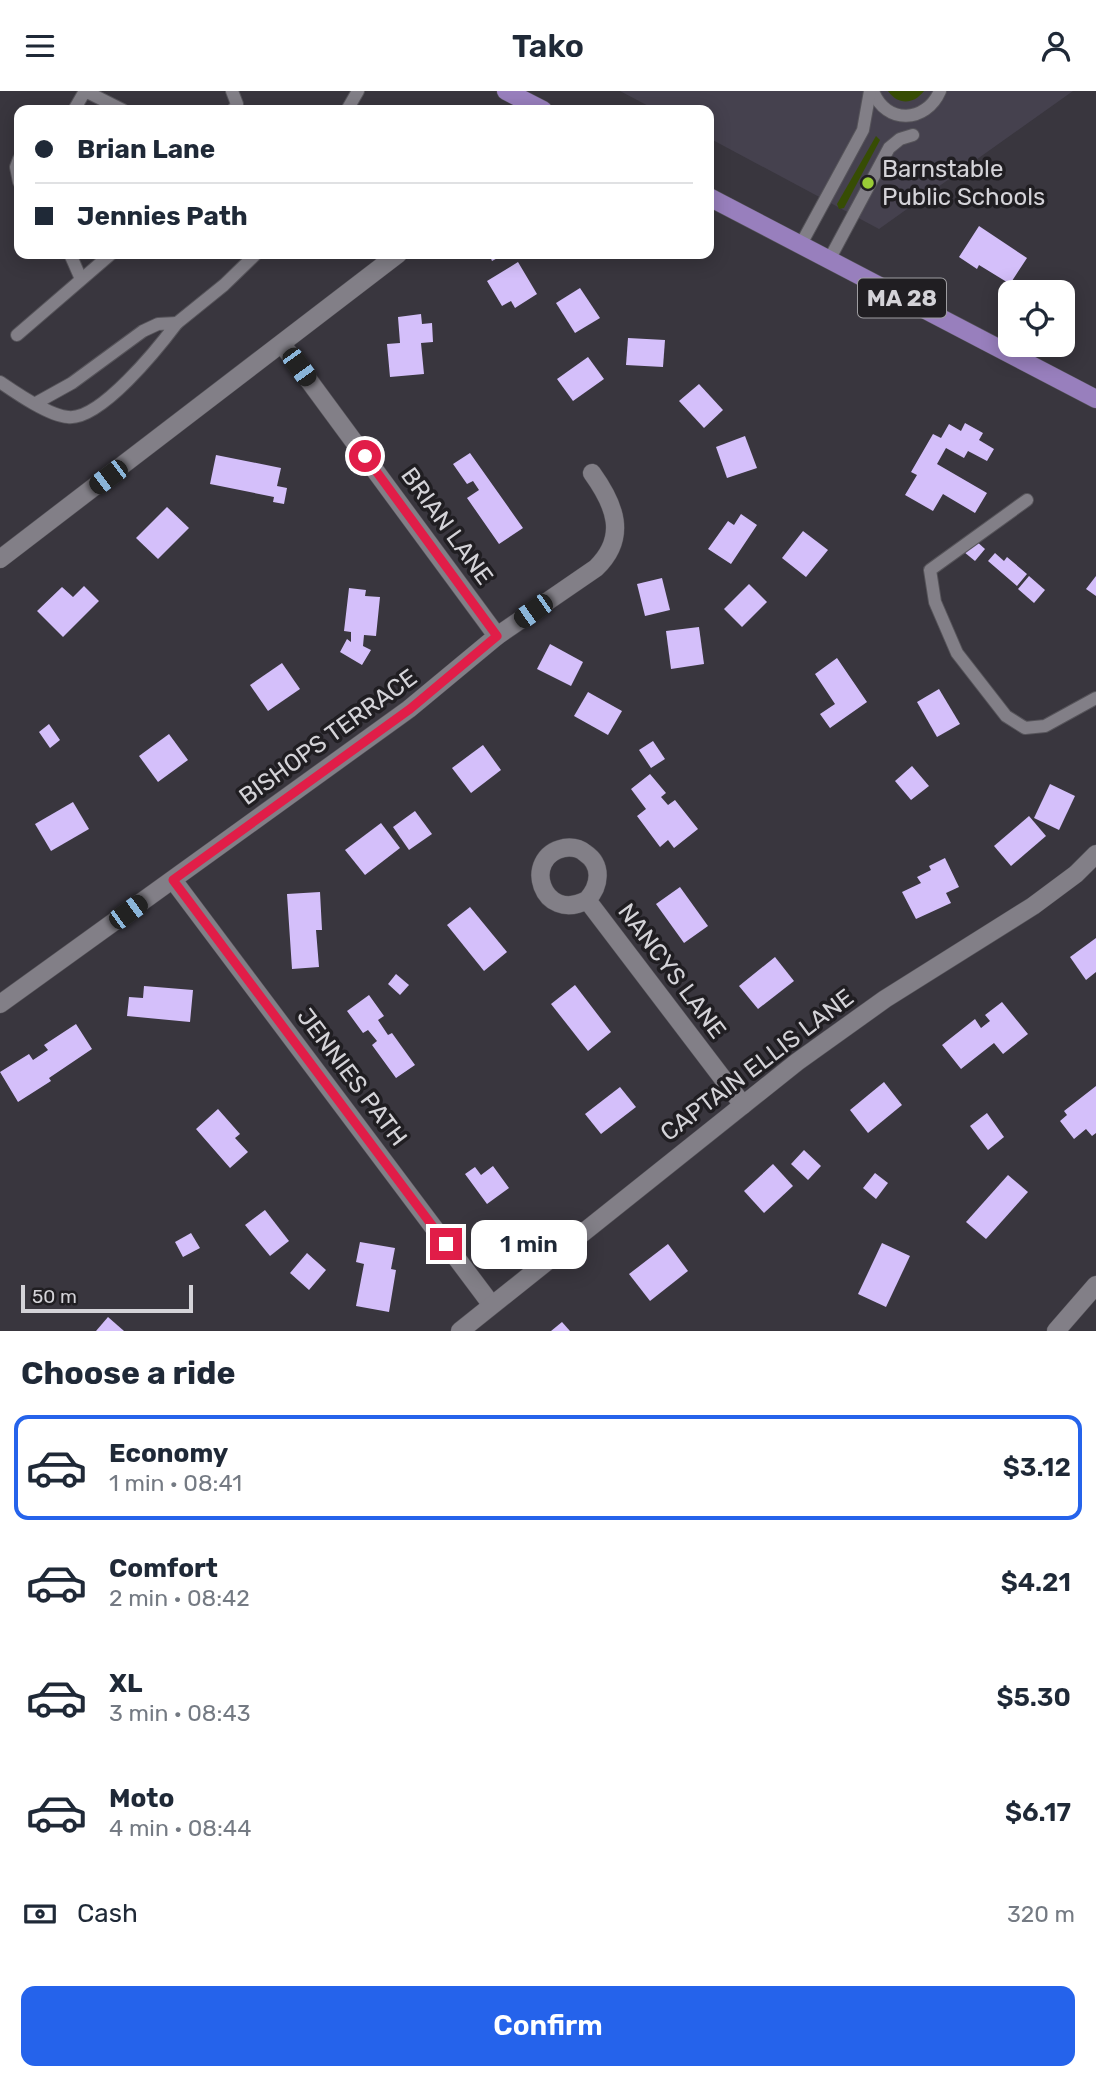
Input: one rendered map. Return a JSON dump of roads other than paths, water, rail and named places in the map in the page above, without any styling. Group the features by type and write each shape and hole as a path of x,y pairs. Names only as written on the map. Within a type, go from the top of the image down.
{"main road":[{"path":"506,91 533,105"},
{"name":"MA 28","path":"714,200 1096,399"}],"street":[{"path":"0,559 392,259"},
{"name":"BRIAN LANE","path":"282,344 497,636"},
{"name":"BISHOPS TERRACE","path":"0,1004 410,709 497,636 596,568 613,544 615,520 609,502 592,473"},
{"name":"CAPTAIN ELLIS LANE","path":"460,1331 797,1062 885,999 1044,899 1096,854"},
{"name":"JENNIES PATH","path":"173,880 491,1304"},
{"name":"NANCYS LANE","path":"587,900 743,1105"},
{"path":"1056,1331 1096,1285"}],"lane":[{"path":"77,105 85,91 112,105"},
{"path":"871,91 883,108 893,114 916,115 926,110"},
{"path":"800,246 863,130 871,91"},
{"path":"829,260 889,148 934,103 940,91"},
{"path":"900,139 913,135"},
{"path":"72,259 81,279"},
{"path":"16,335 105,259"},
{"path":"0,382 66,418 78,417 109,397 152,357 177,323 251,259"},
{"path":"36,403 72,383 143,331 158,324 177,323"},
{"path":"1027,500 930,570 935,602 957,653 1006,716 1025,728 1045,726 1096,698"}],"place":[{"name":"Barnstable Public Schools","path":"868,183"}]}
